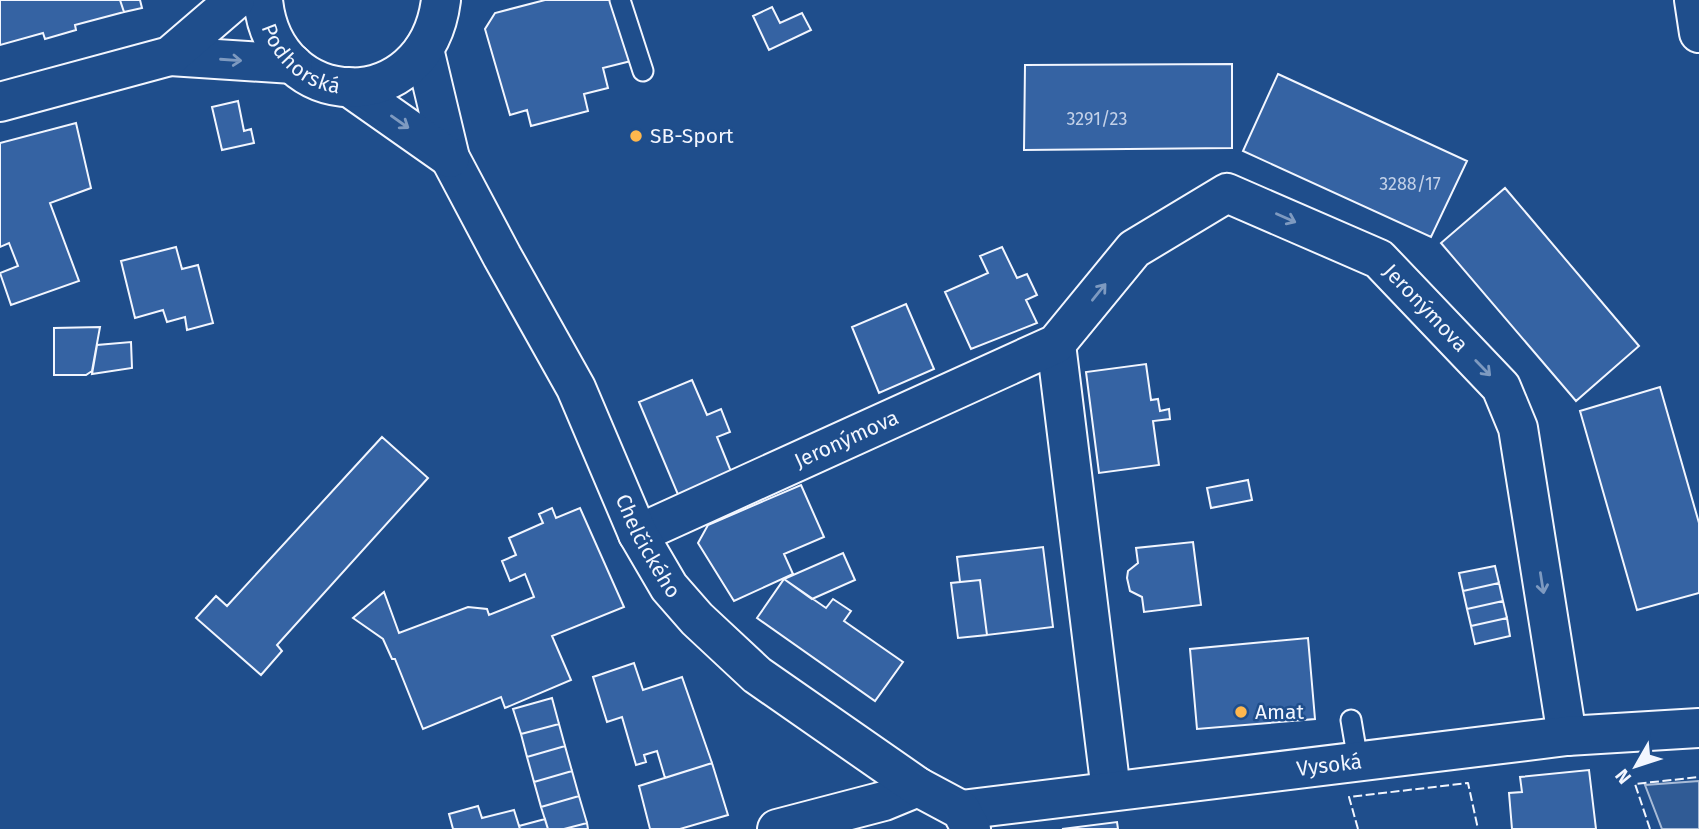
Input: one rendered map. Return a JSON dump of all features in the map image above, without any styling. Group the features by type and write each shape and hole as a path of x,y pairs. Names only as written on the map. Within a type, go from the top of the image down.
{"street":[{"path":"170,55 235,0"},
{"name":"Podhorská","path":"263,0 269,27 278,46 293,64 320,82 349,88 383,82 399,75 442,17"},
{"path":"1694,0 1699,33"},
{"name":"Chelčického","path":"442,17 450,158 576,388 638,534 669,587 697,619 757,675 966,820"},
{"path":"0,102 170,55 293,64"},
{"name":"Chelčického","path":"349,88 450,158"},
{"name":"Jeronýmova","path":"638,534 1056,344 1134,249 1227,193 1379,259 1501,387 1518,428 1567,736"},
{"path":"1056,344 1111,791"},
{"name":"Vysoká","path":"966,820 1111,791 1567,736 1699,729"},
{"path":"777,829 884,801 918,787"}],"lane":[{"path":"620,0 643,71"},
{"path":"1351,720 1358,761"}],"shaded area":[{"path":"1699,781 1699,829 1662,829 1645,785"}],"building":[{"path":"0,0 120,0 124,12 75,25 76,30 45,39 43,33 0,45"},
{"path":"120,0 140,0 142,8 124,12"},
{"path":"545,0 615,0 631,61 603,68 608,88 584,94 588,111 531,126 527,110 510,115 485,29 495,13"},
{"path":"772,7 780,23 802,13 811,30 769,50 753,16"},
{"path":"1232,64 1232,148 1024,150 1025,65"},
{"path":"1278,74 1467,161 1431,237 1243,151"},
{"path":"238,101 244,131 251,129 254,143 222,150 212,107"},
{"path":"76,123 91,188 50,203 79,281 11,305 0,273 18,266 9,243 0,247 0,143"},
{"path":"1505,188 1639,346 1576,401 1441,243"},
{"path":"176,247 182,269 198,265 213,323 187,330 185,317 167,322 163,310 135,318 121,261"},
{"path":"1002,247 1017,278 1027,274 1037,295 1026,300 1037,323 971,349 945,292 988,273 980,256"},
{"path":"906,304 934,369 879,393 852,327"},
{"path":"100,327 92,371 86,375 54,375 54,328"},
{"path":"131,342 132,368 92,374 97,345"},
{"path":"1146,364 1151,400 1158,399 1160,411 1169,409 1170,419 1153,421 1159,465 1099,473 1086,372"},
{"path":"692,380 707,415 721,409 730,432 717,437 732,474 679,497 639,402"},
{"path":"1660,387 1699,523 1699,593 1637,610 1580,411"},
{"path":"382,437 428,478 277,645 282,651 261,675 196,618 216,596 227,606"},
{"path":"1248,480 1252,500 1211,508 1207,488"},
{"path":"801,485 824,537 784,554 793,574 734,601 698,543 708,525"},
{"path":"552,508 556,518 580,508 624,607 552,636 571,680 505,708 501,697 423,729 395,659 392,659 383,639 353,618 384,592 399,633 468,607 487,609 489,615 534,597 525,574 510,581 502,561 516,555 509,538 543,523 539,514"},
{"path":"1193,542 1201,605 1144,612 1142,597 1130,591 1127,578 1128,571 1138,563 1136,548"},
{"path":"1043,547 1053,627 987,635 980,580 960,582 957,557"},
{"path":"843,553 855,580 812,599 784,579"},
{"path":"1495,566 1499,583 1463,591 1459,573"},
{"path":"784,579 826,608 833,599 851,611 844,621 903,662 875,701 757,618"},
{"path":"980,580 987,635 958,638 951,583"},
{"path":"1499,583 1503,601 1467,609 1463,591"},
{"path":"1503,601 1507,618 1471,626 1467,609"},
{"path":"1507,618 1510,636 1475,644 1471,626"},
{"path":"1308,638 1315,719 1197,729 1190,649"},
{"path":"634,663 643,690 682,677 712,763 665,778 657,751 644,755 646,762 636,765 622,717 607,722 593,677"},
{"path":"552,698 559,724 521,734 513,709"},
{"path":"559,724 565,746 527,757 521,734"},
{"path":"565,746 572,771 534,782 527,757"},
{"path":"712,763 728,815 680,829 650,829 639,786"},
{"path":"1589,770 1596,829 1512,829 1509,793 1522,792 1520,777"},
{"path":"572,771 579,796 541,807 534,782"},
{"path":"579,796 587,823 564,829 548,829 541,807"},
{"path":"478,806 482,818 514,810 520,829 453,829 449,814"},
{"path":"545,819 548,829 520,829 519,826"},
{"path":"1117,822 1118,829 1062,829"},
{"path":"587,823 588,829 564,829"}],"fence":[{"path":"1650,829 1635,784 1699,777"},
{"path":"1358,829 1349,797 1468,783 1478,829"}],"place":[{"name":"SB-Sport","path":"636,136"},
{"name":"Amat","path":"1241,712"}]}
